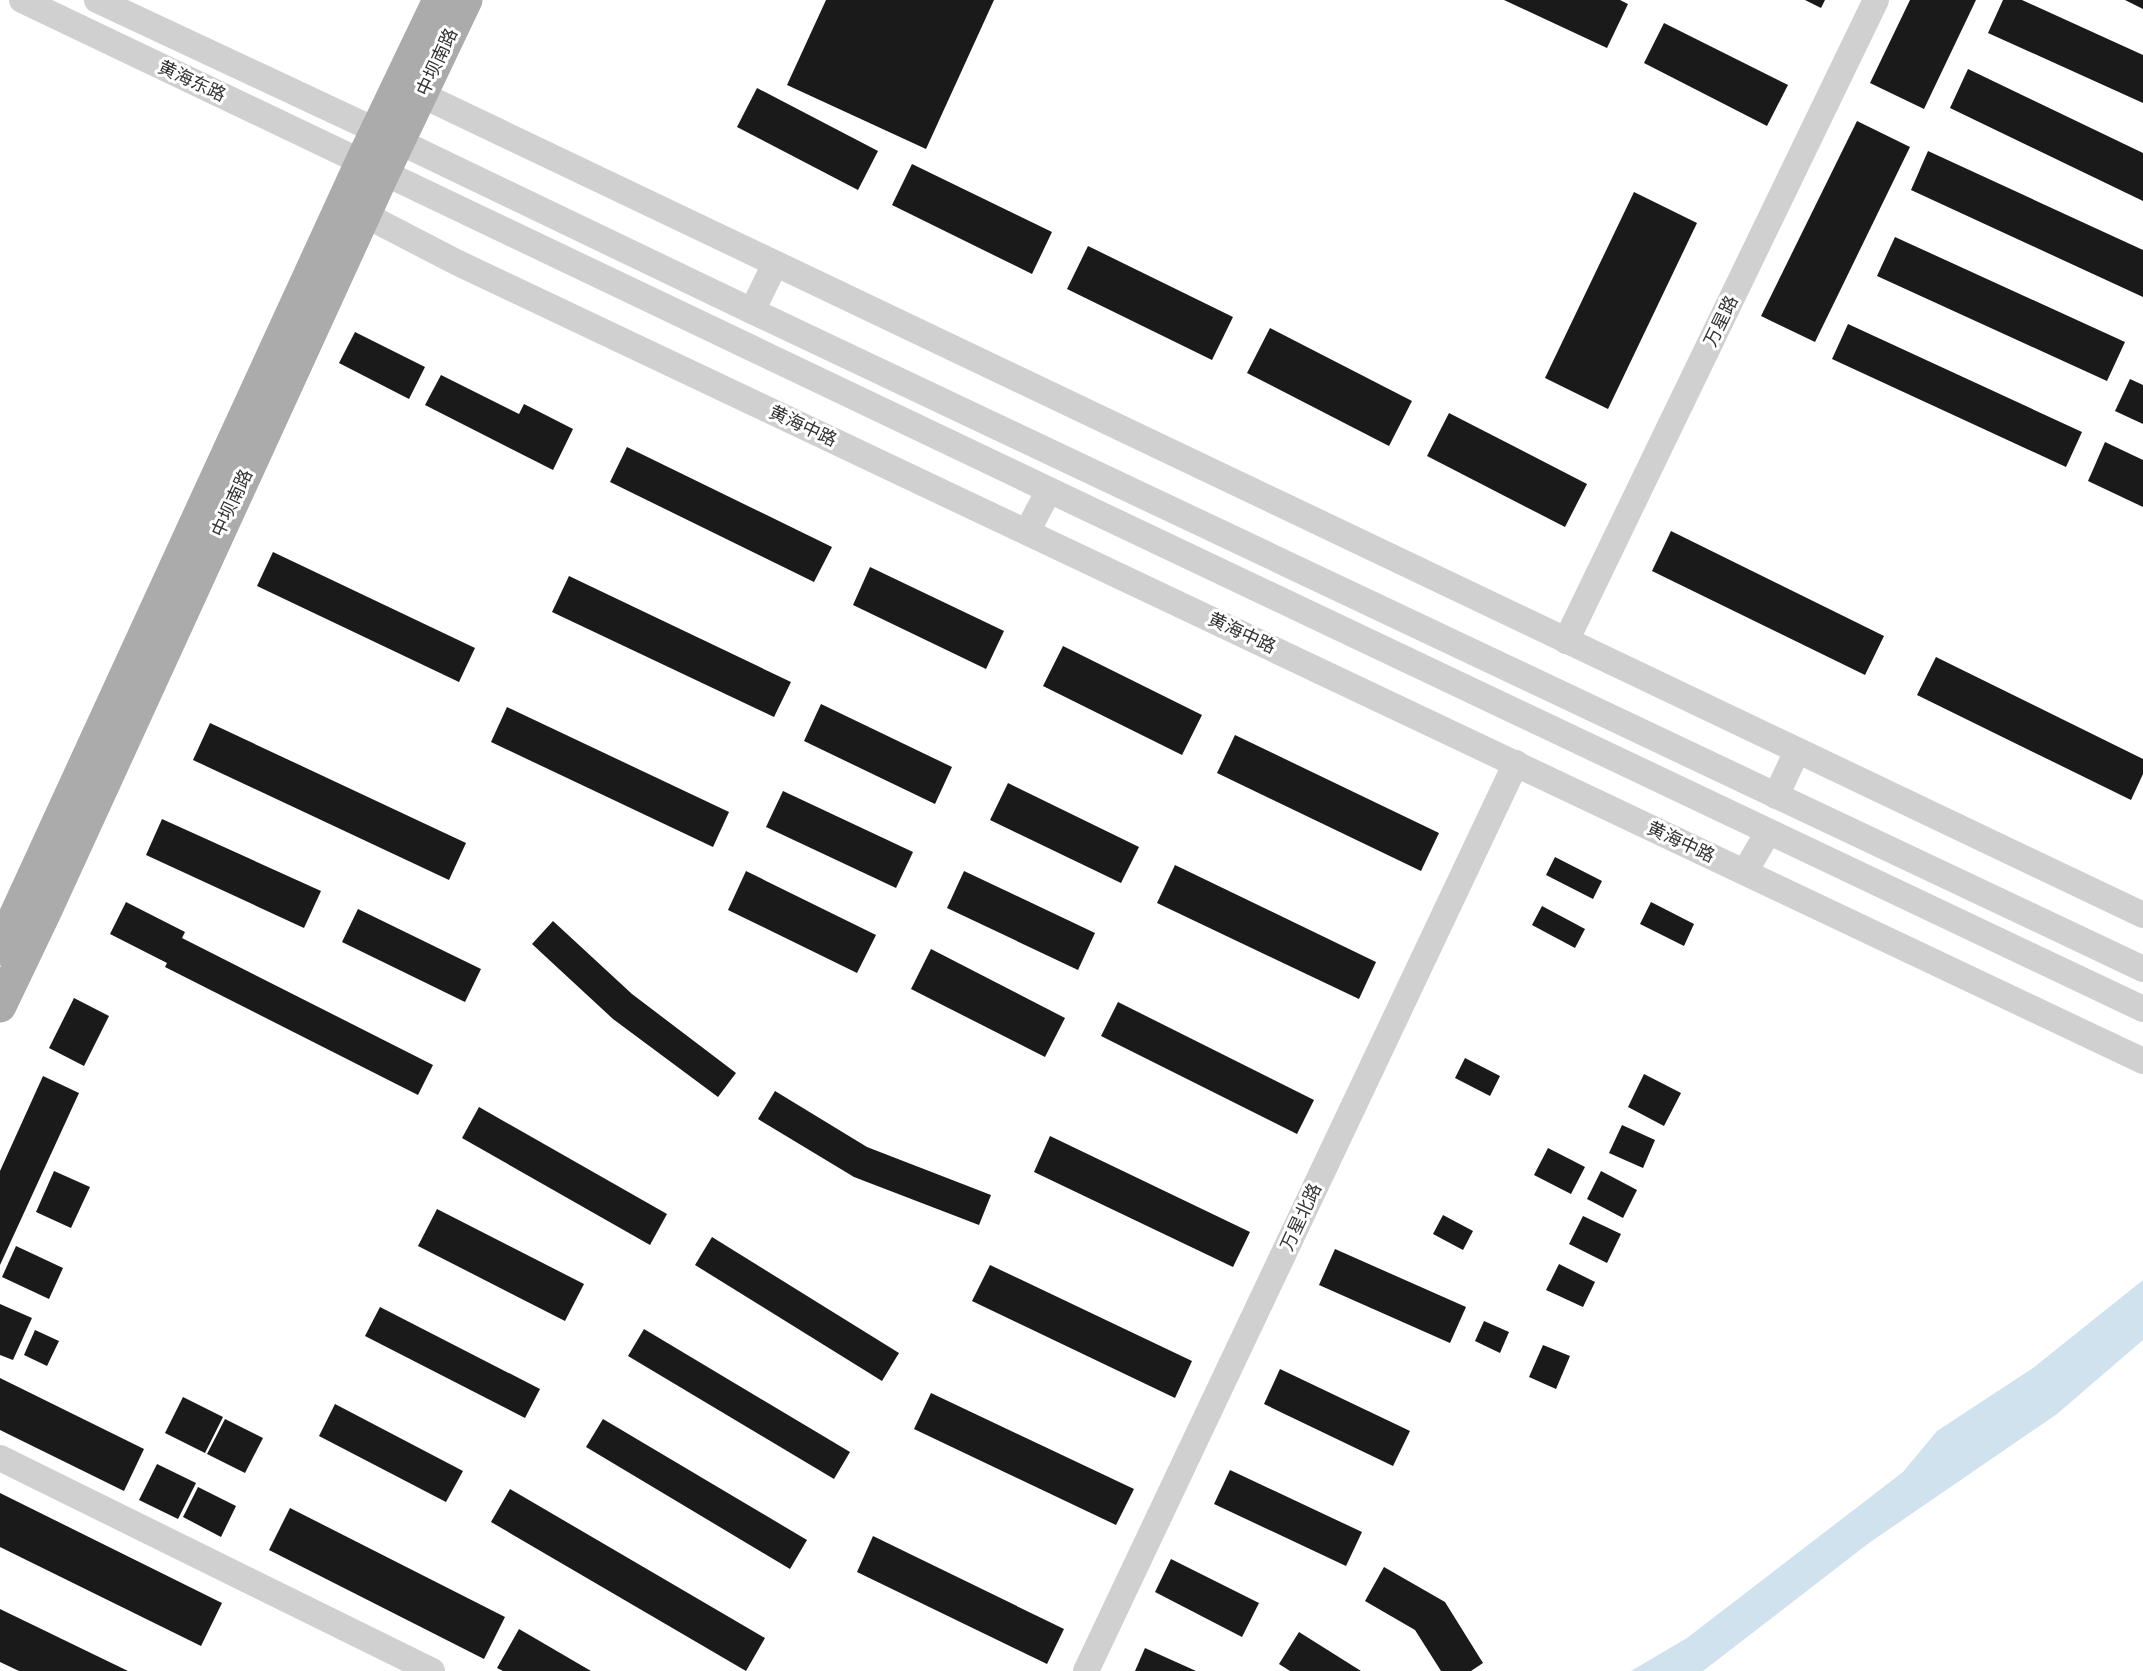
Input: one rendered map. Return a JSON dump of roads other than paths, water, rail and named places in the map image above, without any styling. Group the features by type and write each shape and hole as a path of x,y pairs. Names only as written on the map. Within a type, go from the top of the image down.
{"main road":[{"name":"中坝南路","path":"388,136 399,85 439,0"},
{"name":"中坝南路","path":"0,950 388,136 466,0"},
{"name":"中坝南路","path":"0,1006 45,912 354,208"}],"street":[{"name":"黄海东路","path":"22,0 373,167"},
{"name":"黄海东路","path":"97,0 388,136"},
{"name":"万星路","path":"1566,641 1876,0"},
{"path":"399,85 2143,915"},
{"path":"388,136 752,311 2143,969"},
{"path":"373,167 2143,1009"},
{"name":"黄海中路","path":"354,208 456,262 2143,1061"},
{"path":"752,311 775,264"},
{"path":"1027,532 1048,490"},
{"path":"1776,796 1797,751"},
{"name":"万星北路","path":"1086,1671 1516,764"},
{"path":"1745,872 1768,832"},
{"path":"0,1458 432,1671"}],"water":[{"path":"2143,1280 2143,1340 2057,1414 1869,1543 1703,1671 1631,1671 1687,1638 1903,1472 1937,1431 2033,1368"}]}
